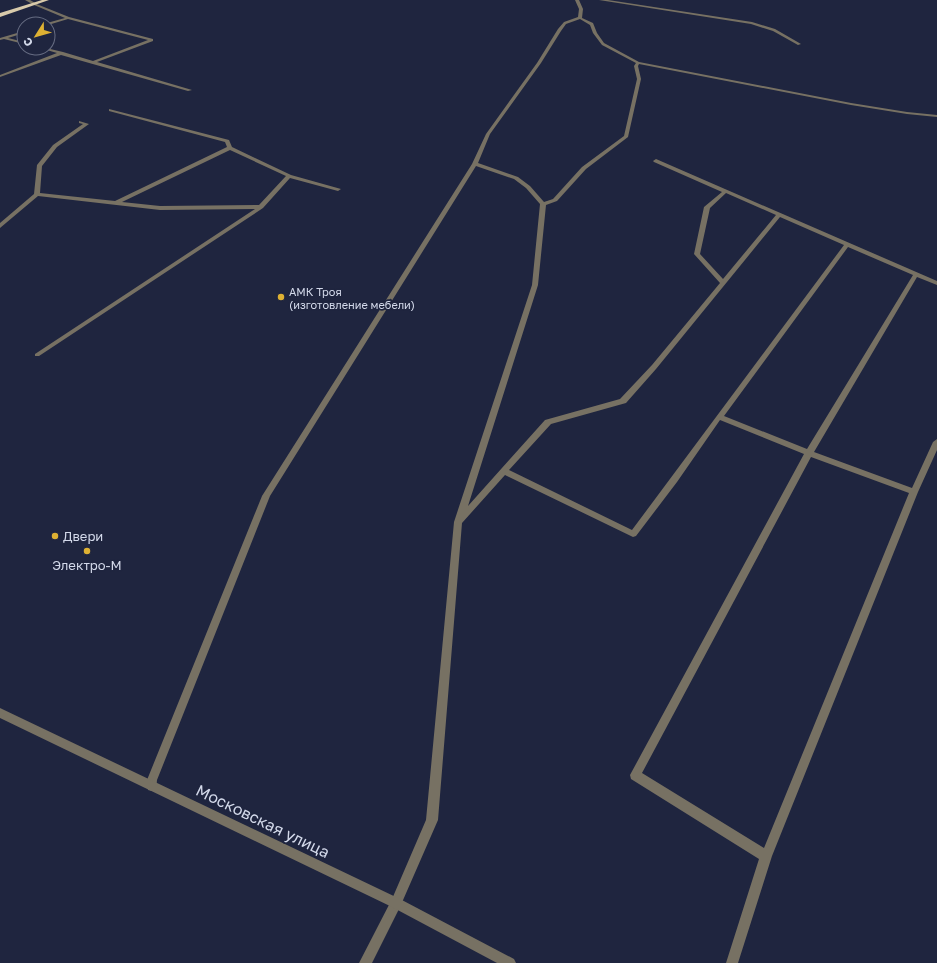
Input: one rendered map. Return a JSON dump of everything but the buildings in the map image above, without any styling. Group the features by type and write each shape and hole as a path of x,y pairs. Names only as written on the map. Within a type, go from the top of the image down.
{"highway":[{"path":"0,15 47,0"}],"street":[{"path":"27,0 68,18 152,40 94,62"},
{"path":"577,0 581,9 580,18"},
{"path":"601,0 752,23 774,30 799,44"},
{"path":"56,22 68,18"},
{"path":"152,786 152,780 266,496 475,164 488,134 539,63 559,30 565,23 580,18 592,24 594,33 603,44 638,63 851,104 937,116"},
{"path":"0,40 16,35"},
{"path":"5,38 16,41"},
{"path":"56,52 190,90"},
{"path":"0,76 62,53"},
{"path":"543,204 555,200 584,168 626,137 639,79 636,66 638,63"},
{"path":"111,110 227,141 230,148 289,176 338,189"},
{"path":"0,226 37,194 39,166 55,146 87,124 81,122"},
{"path":"116,203 230,148"},
{"path":"656,161 937,283"},
{"path":"365,963 396,903 432,820 458,522 535,285 543,204 528,187 516,178 475,164"},
{"path":"37,355 261,207 289,176"},
{"path":"723,283 697,254 708,207 726,191"},
{"path":"37,194 160,208 261,207"},
{"path":"458,522 548,422 623,401 654,366 779,215"},
{"path":"504,471 633,534 847,244"},
{"path":"766,856 635,775 809,453 916,274"},
{"path":"719,417 809,453 914,492"},
{"path":"732,963 766,856 914,492 937,442"},
{"name":"Московская улица","path":"0,713 396,903 510,963"}],"place":[{"name":"АМК Троя (изготовление мебели)","path":"281,297"},
{"name":"Двери","path":"55,536"},
{"name":"Электро-М","path":"87,551"}]}
